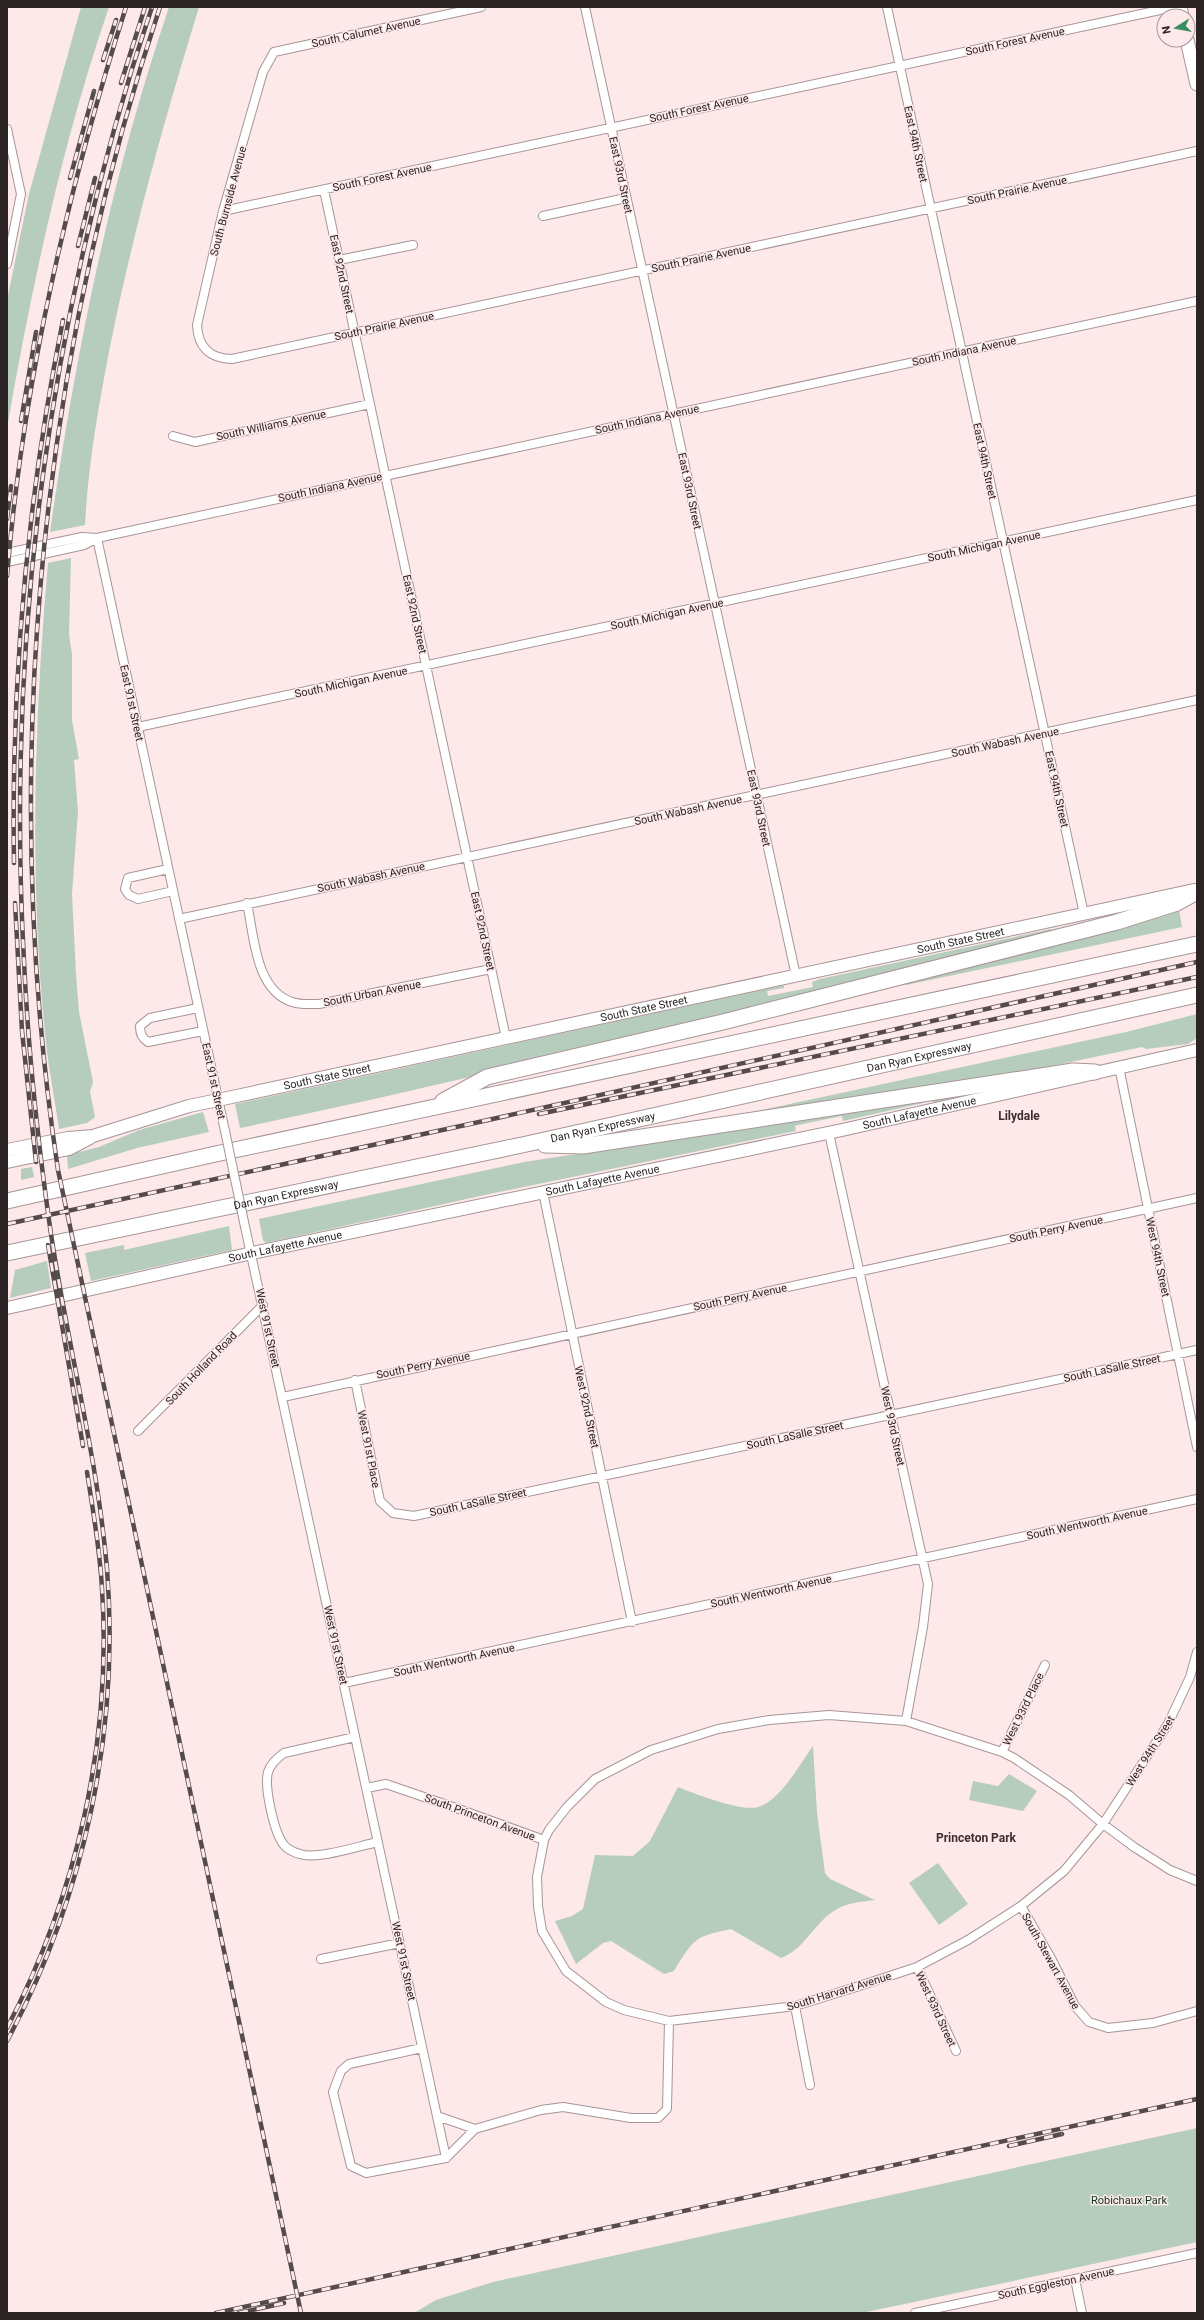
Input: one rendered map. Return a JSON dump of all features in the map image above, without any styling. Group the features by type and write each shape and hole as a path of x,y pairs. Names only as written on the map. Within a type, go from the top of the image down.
{"highway":[{"path":"428,1109 487,1077 730,1020 1110,924 1177,903 1197,891"},
{"path":"7,1201 211,1155 1197,944"},
{"name":"Dan Ryan Expressway","path":"7,1253 522,1144 1197,995"},
{"path":"522,1144 583,1146 1073,1071 1094,1072"}],"main road":[{"path":"1189,48 1197,84"},
{"name":"South State Street","path":"7,1162 69,1149 93,1136 189,1106 1197,891"},
{"name":"South Lafayette Avenue","path":"7,1308 252,1253 829,1133 1075,1078 1094,1072 1197,1050"},
{"name":"South State Street","path":"7,1150 68,1138 93,1136"}],"street":[{"name":"South Calumet Avenue","path":"274,52 481,7"},
{"name":"East 93rd Street","path":"585,7 796,976"},
{"name":"East 94th Street","path":"887,7 1084,914"},
{"name":"South Forest Avenue","path":"223,211 1174,7"},
{"name":"South Burnside Avenue","path":"206,351 197,336 197,325 223,211 263,72 274,52"},
{"path":"7,129 10,156 21,194 7,264"},
{"name":"South Prairie Avenue","path":"206,351 214,357 232,359 1197,151"},
{"name":"East 92nd Street","path":"324,190 506,1038"},
{"path":"543,216 626,198"},
{"path":"339,260 413,245"},
{"name":"South Indiana Avenue","path":"7,562 84,545 97,538 961,351 1197,302"},
{"name":"South Williams Avenue","path":"174,436 195,442 370,404"},
{"name":"South Michigan Avenue","path":"138,727 1197,500"},
{"name":"South Indiana Avenue","path":"7,553 82,536 97,538"},
{"name":"East 91st Street","path":"97,538 225,1131"},
{"name":"South Wabash Avenue","path":"179,919 247,903 756,796 1197,700"},
{"path":"168,869 128,878 125,889 133,898 138,899 173,891"},
{"name":"South Urban Avenue","path":"247,903 261,966 266,979 281,997 292,1002 319,1004 492,969"},
{"name":"East 91st Street","path":"198,1008 150,1018 140,1026 140,1032 143,1038 148,1042 203,1031"},
{"name":"West 94th Street","path":"1119,1067 1197,1447"},
{"name":"West 91st Street","path":"225,1131 446,2158"},
{"name":"West 93rd Street","path":"829,1133 928,1584 923,1627 906,1721"},
{"name":"West 92nd Street","path":"542,1192 632,1622"},
{"name":"South Perry Avenue","path":"282,1397 1197,1198"},
{"name":"South Holland Road","path":"138,1431 263,1305"},
{"name":"South LaSalle Street","path":"393,1513 414,1516 1197,1350"},
{"name":"West 91st Place","path":"355,1380 377,1492 380,1501 393,1513"},
{"name":"South Wentworth Avenue","path":"344,1683 1197,1499"},
{"name":"West 94th Street","path":"1103,1824 1168,1724 1190,1677 1197,1652"},
{"name":"West 93rd Place","path":"1002,1752 1044,1665"},
{"name":"South Princeton Avenue","path":"367,1788 386,1784 544,1840 567,1807 595,1779 651,1750 725,1727 769,1720 829,1715 906,1721 1002,1752 1069,1795 1103,1824"},
{"path":"356,1737 284,1753 275,1760 268,1770 266,1782 277,1834 285,1847 301,1855 312,1856 378,1842"},
{"path":"1103,1824 1170,1870 1197,1881"},
{"name":"South Harvard Avenue","path":"544,1840 537,1877 538,1906 542,1930 566,1971 606,2002 624,2010 669,2021 795,2006 917,1967 968,1940 1021,1906 1064,1871 1103,1824"},
{"name":"South Stewart Avenue","path":"1021,1906 1052,1960 1075,2006 1089,2022 1108,2028 1153,2023 1197,2011"},
{"path":"321,1959 400,1943"},
{"name":"West 93rd Street","path":"917,1967 956,2051"},
{"path":"795,2006 810,2085"},
{"path":"422,2048 349,2064 342,2071 333,2092 351,2166 369,2173 446,2158 476,2129 541,2110 563,2108 631,2118 658,2118 667,2109 669,2021"},
{"path":"437,2116 476,2129"},
{"name":"South Eggleston Avenue","path":"915,2313 1197,2253"},
{"path":"1075,2279 1082,2313"}],"green space":[{"path":"81,7 109,7 77,110 50,215 27,321 7,428 7,300 29,194"},
{"path":"169,7 199,7 173,93 138,221 118,308 94,438 88,481 85,525 50,532 71,398 97,267 129,137"},
{"path":"71,558 69,635 72,654 72,720 79,759 74,760 78,811 72,894 79,1012 93,1082 90,1092 95,1117 87,1123 59,1129 47,1054 41,983 35,863 35,803 39,683 48,563"},
{"path":"1179,909 1182,927 906,985 905,981"},
{"path":"1051,929 1051,933 647,1035 444,1083 240,1128 235,1104 784,985 784,988 767,991 768,996 813,987 812,982 820,979"},
{"path":"1197,1014 1197,1038 1188,1044 1146,1049 1142,1047 1000,1077 743,1114 1126,1032"},
{"path":"979,1093 935,1103 932,1101 843,1121 842,1116 798,1125 795,1126 796,1131 494,1193 266,1243 263,1240 259,1219 524,1162"},
{"path":"203,1112 209,1132 137,1148 68,1169 67,1155 99,1147 139,1130"},
{"path":"32,1167 34,1177 21,1180 21,1169"},
{"path":"229,1226 232,1250 91,1281 85,1253 124,1245 124,1250"},
{"path":"47,1261 51,1288 10,1298 15,1270"},
{"path":"813,1746 817,1813 825,1873 830,1879 875,1900 852,1904 836,1910 819,1924 802,1944 781,1958 731,1929 709,1934 696,1941 686,1952 674,1971 664,1974 611,1941 603,1943 576,1964 555,1921 572,1916 583,1909 595,1855 633,1856 650,1841 678,1787 718,1802 741,1807 758,1807 766,1803 782,1790"},
{"path":"1009,1774 1037,1791 1023,1811 969,1800 973,1781 998,1786"},
{"path":"938,1863 968,1904 939,1925 909,1883"},
{"name":"Robichaux Park","path":"1197,2128 1197,2242 862,2313 414,2313 436,2300 493,2282"}],"railway":[{"path":"7,576 14,504 24,432 50,288 85,147 126,7"},
{"path":"121,83 145,7"},
{"path":"7,2041 34,1986 57,1930 76,1872 91,1812 101,1752 108,1692 110,1630 107,1569 102,1525 96,1481 63,1307 49,1220 37,1123 28,1026 24,961 20,840 22,719 29,598 43,478 61,358 86,239 116,122 152,7"},
{"path":"160,7 118,148 84,291 58,436 41,582 32,730 32,877 41,1024 58,1170 301,2313"},
{"path":"103,60 116,20"},
{"path":"70,178 94,91"},
{"path":"78,246 95,178"},
{"path":"14,863 15,727 24,590 40,455 50,387 63,320"},
{"path":"21,421 36,332"},
{"path":"7,519 11,486"},
{"path":"15,903 22,1031 36,1162"},
{"path":"7,1224 470,1124 1197,962"},
{"path":"539,1114 1197,977"},
{"path":"48,1245 83,1446"},
{"path":"7,2028 32,1977 53,1924 70,1870 84,1815 95,1759 101,1702 104,1646 100,1559 87,1472"},
{"path":"216,2313 1197,2099"},
{"path":"1009,2146 1062,2134"},
{"path":"239,2313 284,2303"}],"district":[{"name":"Lilydale","path":"1019,1116"},
{"name":"Princeton Park","path":"976,1838"}]}
